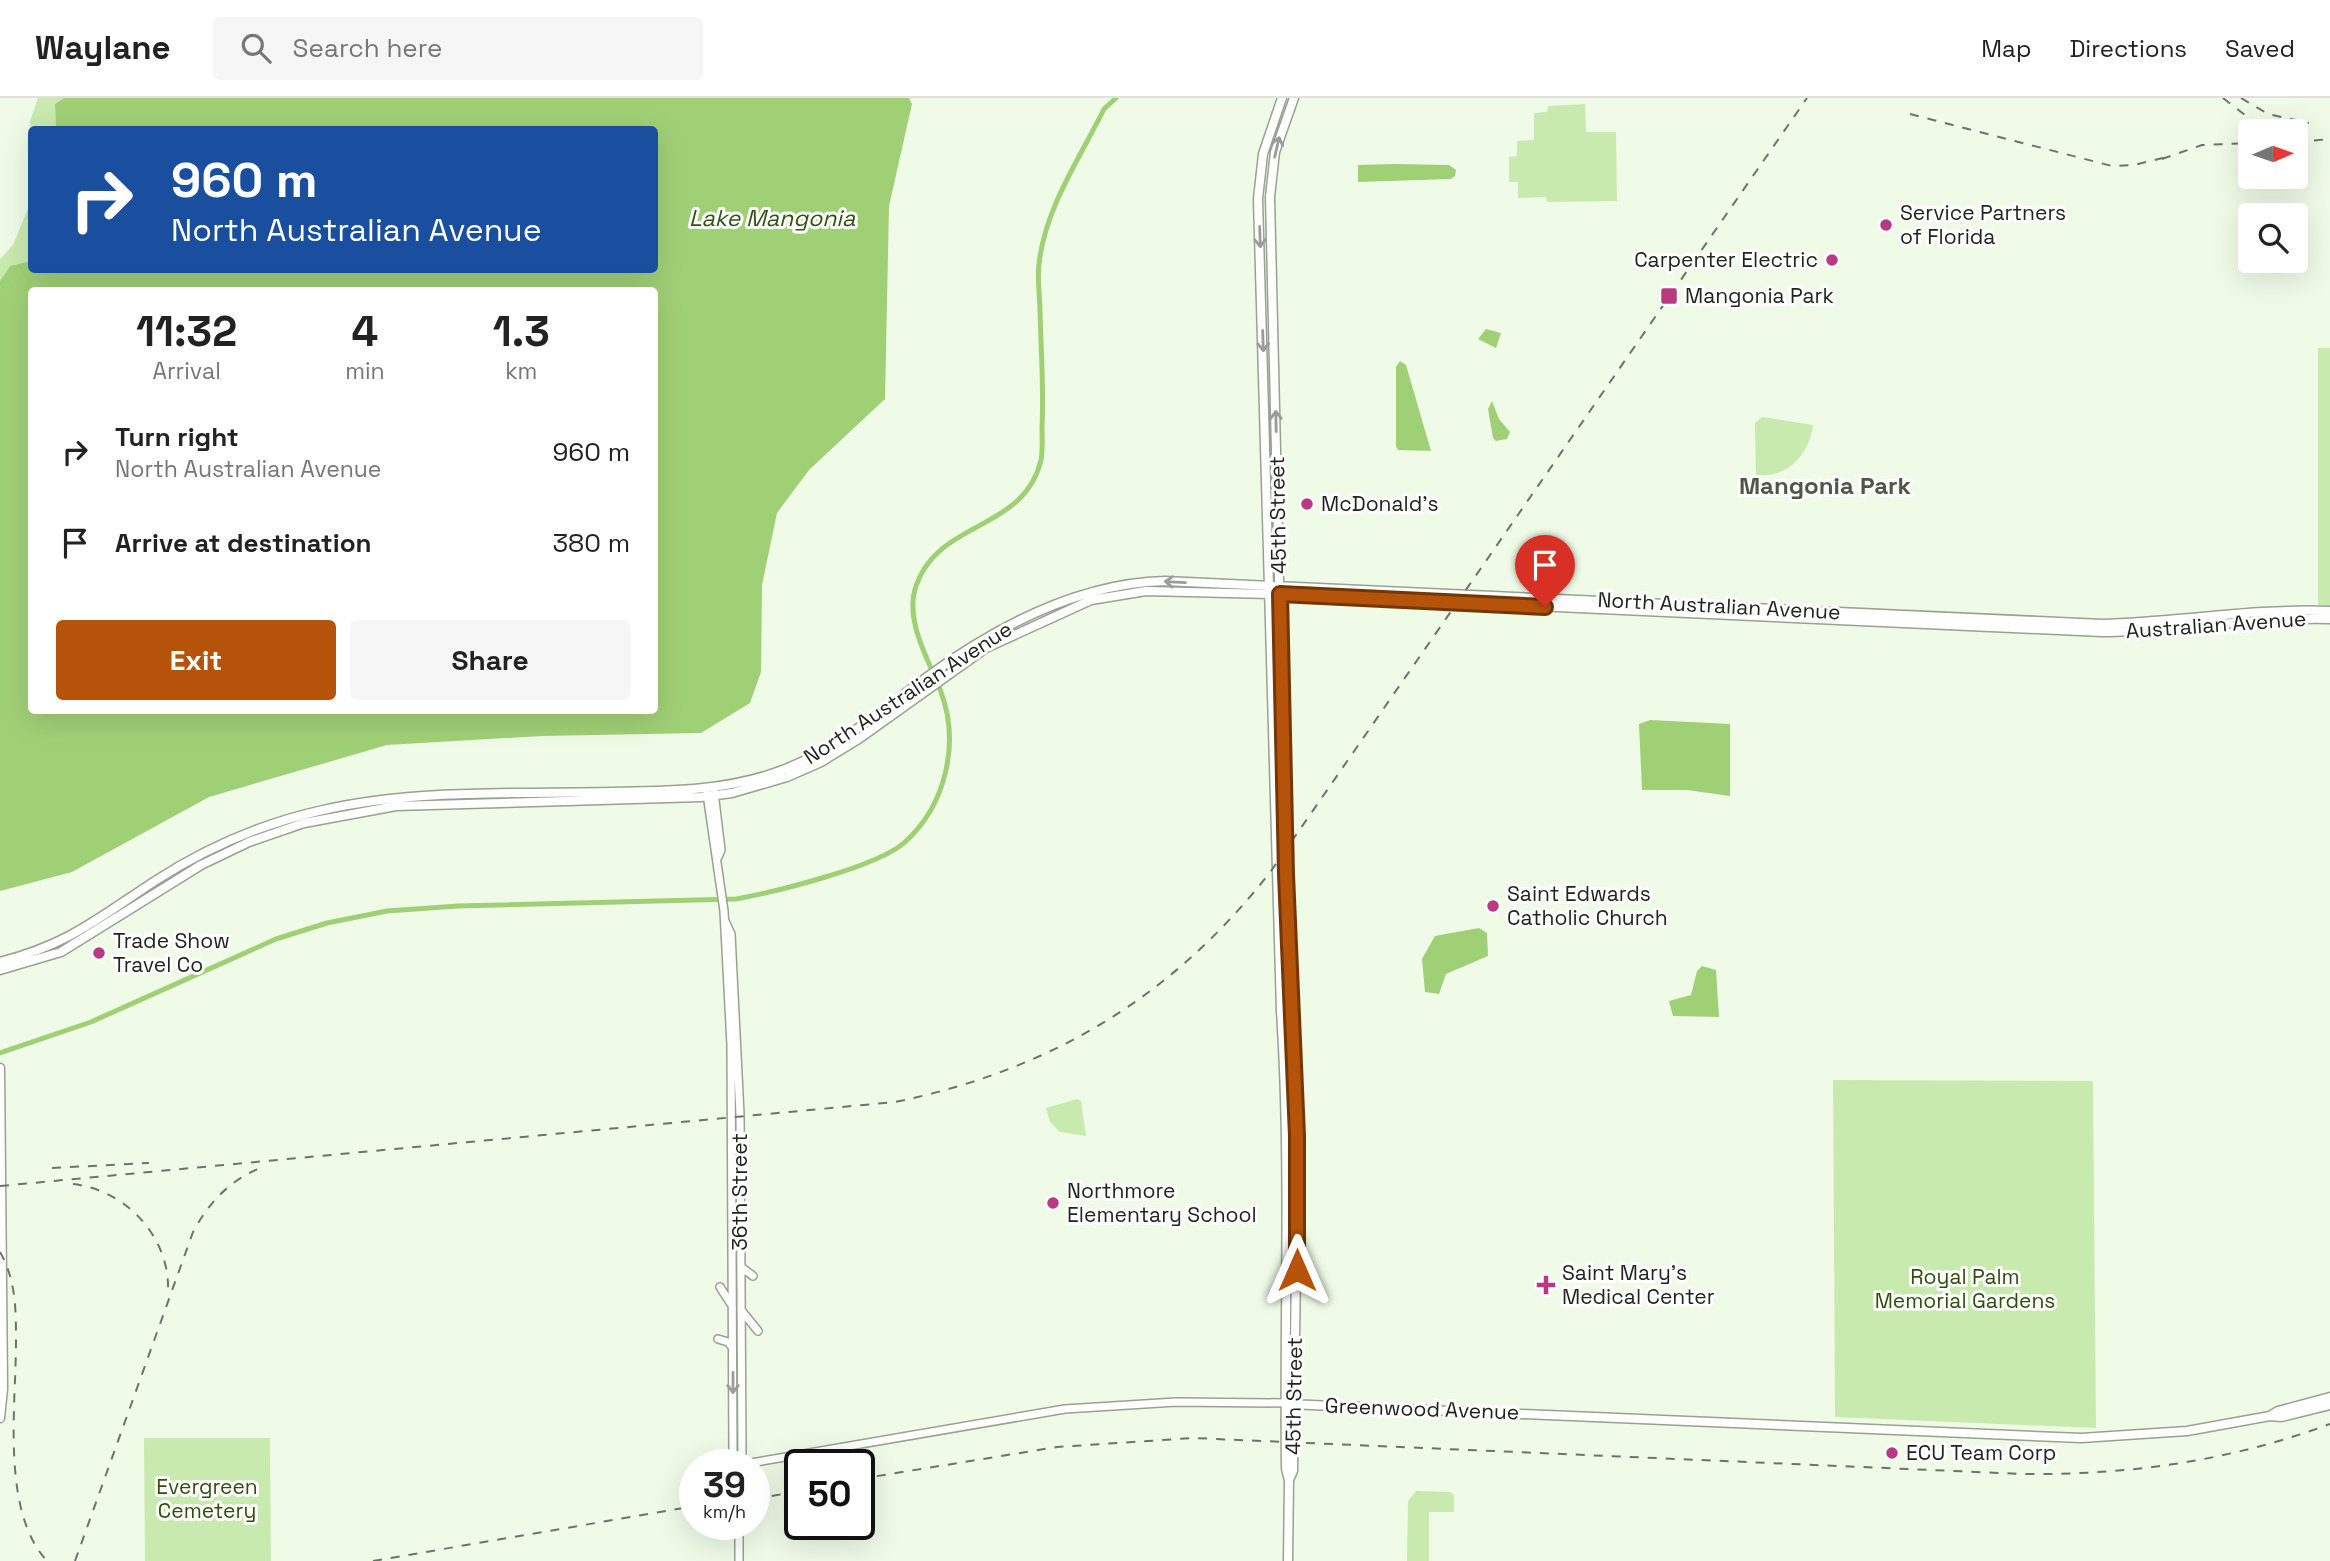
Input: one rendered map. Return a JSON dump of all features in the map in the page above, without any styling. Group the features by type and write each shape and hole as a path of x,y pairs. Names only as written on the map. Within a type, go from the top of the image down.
{"main road":[{"name":"45th Street","path":"1282,98 1263,154 1258,187 1297,1136 1297,1270 1286,1469 1289,1480 1288,1561"},
{"name":"45th Street","path":"1275,590 1270,197 1275,152 1294,98"},
{"name":"North Australian Avenue","path":"0,970 38,961 79,943 162,887 227,851 276,832 327,817 410,806 711,792 764,776 817,755 1012,625 1110,587 1165,581 1275,590 2102,628"},
{"name":"Australian Avenue","path":"2102,628 2268,612 2330,611"},
{"name":"Australian Avenue","path":"2102,628 2165,631 2268,620 2330,619"},
{"name":"North Australian Avenue","path":"0,962 34,954 74,936 157,880 223,844 314,812 391,799 711,792"},
{"path":"0,1068 0,1418"},
{"path":"2270,1416 2278,1411 2330,1397"},
{"name":"Greenwood Avenue","path":"1289,1404 2046,1438 2110,1437 2188,1431 2270,1416"},
{"path":"2270,1416 2281,1417 2330,1405"}],"street":[{"name":"36th Street","path":"711,792 721,850 718,857 725,920 733,1154 733,1449"},
{"name":"36th Street","path":"725,920 731,934 737,1012 742,1449"},
{"path":"741,1268 754,1276"},
{"path":"720,1287 732,1306"},
{"path":"741,1310 758,1331"},
{"path":"718,1339 728,1342 733,1348"},
{"name":"Greenwood Avenue","path":"770,1460 1065,1409 1176,1402 1289,1404"},
{"path":"739,1540 739,1561"}],"green space":[{"path":"38,98 64,98 55,104 56,126 30,126"},
{"path":"1585,104 1586,132 1616,132 1617,201 1547,202 1546,197 1518,198 1518,182 1509,182 1509,157 1517,156 1517,141 1534,140 1534,113 1547,112 1548,106"},
{"path":"28,208 28,262 10,266 0,281 0,259 13,245"},
{"path":"2318,348 2330,348 2330,606 2318,605"},
{"path":"1762,417 1813,425 1807,446 1795,462 1778,473 1756,475 1755,423"},
{"name":"Royal Palm Memorial Gardens","path":"1833,1080 2093,1081 2096,1428 1835,1417"},
{"path":"1077,1099 1081,1101 1086,1136 1060,1132 1050,1122 1046,1108"},
{"name":"Evergreen Cemetery","path":"144,1438 270,1438 271,1561 145,1561"},
{"path":"1416,1491 1450,1492 1454,1495 1454,1512 1429,1512 1429,1561 1407,1561 1408,1501"}],"water":[{"name":"Lake Mangonia","path":"64,98 909,98 912,104 889,206 885,399 809,470 777,513 762,585 761,672 750,703 701,733 542,736 387,745 209,797 72,872 0,891 0,281 10,266 28,262 28,273 658,273 658,126 56,126 55,104"},
{"path":"1358,165 1449,165 1456,170 1451,179 1358,182"},
{"path":"1486,329 1501,333 1496,348 1478,339"},
{"path":"1400,361 1406,365 1431,451 1398,450 1396,446 1396,367"},
{"path":"1492,401 1499,419 1510,432 1507,439 1496,441 1493,438 1488,409"},
{"path":"1650,720 1730,724 1730,796 1687,790 1642,790 1639,724"},
{"path":"1479,928 1487,933 1488,956 1446,974 1439,994 1425,992 1422,959 1435,936"},
{"path":"1702,966 1716,970 1719,1017 1673,1016 1669,1001 1691,995 1697,971"}],"waterway":[{"path":"0,1053 91,1022 276,939 327,923 387,911 458,906 736,899 775,891 850,869 892,851 905,842 931,810 946,772 949,752 947,712 915,626 913,599 916,586 927,564 943,548 1018,501 1032,483 1041,460 1042,448 1043,384 1038,276 1043,243 1048,223 1065,184 1104,109 1116,98"}],"railway":[{"path":"0,1186 895,1102 952,1088 1006,1070 1057,1048 1105,1022 1150,991 1193,956 1233,916 1271,871 1807,98"},
{"path":"2223,98 2250,119"},
{"path":"2241,98 2268,114 2309,123"},
{"path":"1910,114 2112,166 2134,165 2171,156"},
{"path":"2308,141 2330,139"},
{"path":"2162,159 2202,145 2238,144"},
{"path":"52,1168 149,1163"},
{"path":"75,1561 193,1232 222,1193 241,1178 263,1167"},
{"path":"73,1184 110,1196 141,1219 161,1252 167,1271 168,1291"},
{"path":"0,1252 9,1273 15,1307 14,1457 17,1487 32,1540 47,1561"},
{"path":"875,1476 1057,1447 1193,1438 2063,1474 2141,1468 2217,1456 2255,1448 2330,1424"},
{"path":"770,1496 784,1494"},
{"path":"373,1561 679,1509"}],"place":[{"name":"Service Partners of Florida","path":"1886,225"},
{"name":"Carpenter Electric","path":"1832,260"},
{"name":"Mangonia Park","path":"1669,296"},
{"name":"McDonald's","path":"1307,504"},
{"name":"Saint Edwards Catholic Church","path":"1493,906"},
{"name":"Trade Show Travel Co","path":"99,953"},
{"name":"Northmore Elementary School","path":"1053,1203"},
{"name":"Saint Mary's Medical Center","path":"1546,1285"},
{"name":"ECU Team Corp","path":"1892,1453"}],"district":[{"name":"Mangonia Park","path":"1825,486"}],"route":[{"path":"1297,1270 1297,1136 1286,874 1280,594 1545,607"}]}
